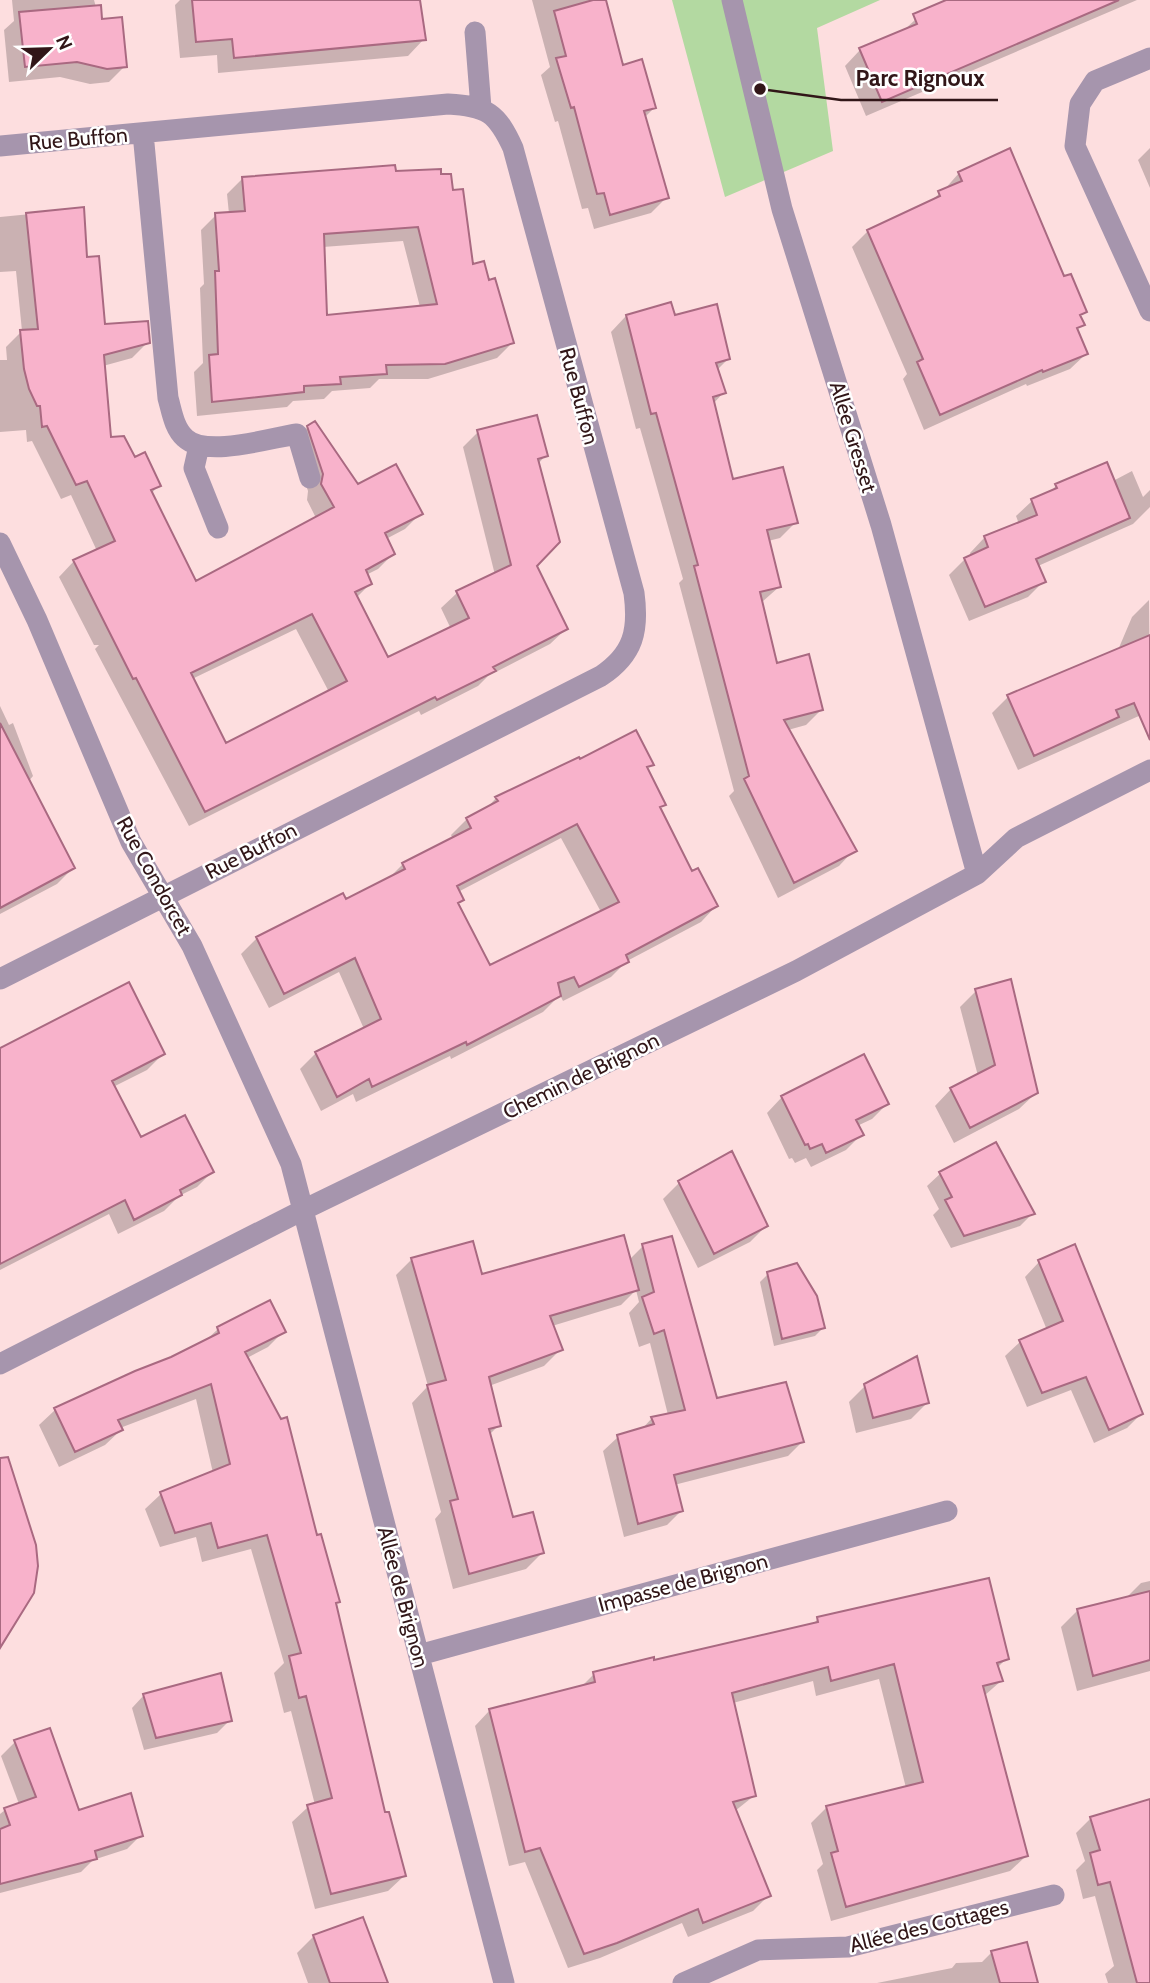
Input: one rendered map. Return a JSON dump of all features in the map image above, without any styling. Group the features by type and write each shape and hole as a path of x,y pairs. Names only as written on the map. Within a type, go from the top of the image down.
{"street":[{"name":"Allée Gresset","path":"732,0 782,209 881,525 977,874"},
{"path":"475,32 481,108"},
{"path":"1150,58 1095,81 1080,104 1076,146 1150,311"},
{"name":"Rue Buffon","path":"0,146 448,104 481,108 504,128 513,148 634,593 637,615 630,648 621,661 601,676 0,979"},
{"path":"143,133 168,398 175,424 185,438 199,446 219,447 297,434 310,478"},
{"path":"199,446 194,468 219,528"},
{"name":"Rue Condorcet","path":"0,543 37,620 131,842 192,946 209,982 291,1164 303,1210"},
{"name":"Chemin de Brignon","path":"0,1364 303,1210 796,971 977,874 1016,838 1150,770"},
{"name":"Allée de Brignon","path":"303,1210 504,1983"},
{"name":"Impasse de Brignon","path":"419,1655 947,1511"},
{"name":"Allée des Cottages","path":"683,1983 758,1950 848,1947 1054,1895"}],"green space":[{"path":"672,0 880,0 817,28 833,151 725,197"}],"building":[{"path":"192,0 420,0 426,40 234,58 232,39 196,42"},
{"path":"593,0 606,0 623,65 642,59 656,108 644,111 669,198 610,215 604,193 597,194 574,107 571,108 556,58 566,56 554,11"},
{"path":"946,0 1119,0 882,102 859,48 917,24 913,14"},
{"path":"101,5 102,19 122,17 127,67 107,69 77,62 25,67 19,12"},
{"path":"1010,148 1064,276 1071,274 1087,312 1080,315 1085,325 1077,328 1088,354 1043,372 1042,370 940,415 917,362 923,359 867,230 940,196 938,191 962,181 958,172"},
{"path":"395,165 396,171 441,169 441,174 451,174 453,190 463,189 473,264 484,261 489,280 495,278 514,343 445,364 386,365 387,374 340,377 341,384 304,386 304,392 212,402 209,355 218,354 215,271 219,271 215,213 245,211 242,177","holes":["418,227 437,304 327,315 324,234"]},
{"path":"84,207 87,257 99,256 105,324 148,321 150,343 104,355 111,437 124,436 135,457 145,452 161,486 151,490 196,581 334,507 321,484 323,474 307,426 315,421 358,484 396,464 423,514 385,533 395,554 366,570 372,584 355,592 388,657 469,618 456,591 511,565 477,430 537,415 548,456 538,459 560,542 537,566 568,629 493,667 496,671 437,700 435,697 205,812 73,560 115,541 87,481 76,485 47,426 42,427 40,406 37,406 29,389 20,330 38,329 26,213","holes":["312,614 347,681 226,743 191,673"]},
{"path":"671,302 675,315 717,304 730,359 716,363 726,393 713,397 733,479 783,467 798,523 767,530 781,587 760,592 777,663 809,654 823,710 784,720 857,851 794,883 744,779 749,776 694,566 698,565 656,413 651,414 626,315"},
{"path":"1107,462 1130,518 1036,559 1046,582 985,607 964,558 988,547 984,536 1037,515 1031,499 1057,488 1055,484"},
{"path":"1150,635 1150,740 1134,703 1116,710 1119,717 1034,756 1007,695"},
{"path":"0,723 75,868 0,908"},
{"path":"636,730 654,765 647,767 666,805 660,807 692,871 698,868 718,906 626,955 629,962 579,987 574,977 558,983 561,996 467,1045 466,1042 372,1087 369,1079 337,1097 315,1052 381,1019 355,958 284,994 256,937 343,893 346,899 405,869 402,863 471,828 466,818 498,801 495,797 579,757 580,759","holes":["577,824 619,902 490,965 458,903 464,900 457,886"]},
{"path":"1011,979 1038,1093 970,1128 950,1088 995,1065 975,989"},
{"path":"129,982 165,1054 112,1081 141,1137 185,1115 214,1172 180,1190 182,1195 134,1220 125,1200 0,1264 0,1048"},
{"path":"864,1054 889,1104 856,1120 864,1135 826,1153 822,1144 810,1149 808,1144 805,1145 781,1096"},
{"path":"996,1142 1035,1214 964,1236 945,1200 952,1197 939,1172"},
{"path":"732,1151 768,1226 714,1254 678,1181"},
{"path":"624,1235 639,1290 550,1316 563,1350 489,1377 501,1426 489,1429 513,1517 533,1512 544,1553 469,1574 450,1501 458,1499 427,1385 446,1380 411,1258 473,1241 482,1274"},
{"path":"672,1236 717,1398 786,1382 804,1442 674,1475 683,1511 638,1524 617,1435 654,1424 651,1417 685,1410 664,1330 654,1334 642,1297 654,1292 642,1244"},
{"path":"1075,1244 1143,1414 1109,1430 1086,1377 1042,1393 1019,1340 1063,1321 1038,1260"},
{"path":"797,1263 817,1296 825,1328 782,1339 767,1272"},
{"path":"270,1300 286,1332 245,1352 281,1419 287,1417 317,1535 321,1534 340,1602 336,1603 385,1812 389,1812 406,1876 331,1894 307,1805 332,1798 306,1696 299,1698 289,1656 301,1653 267,1535 218,1548 211,1523 175,1533 160,1492 230,1464 211,1384 118,1420 123,1430 75,1452 54,1408 219,1333 217,1327"},
{"path":"917,1356 929,1403 873,1418 864,1384"},
{"path":"8,1457 36,1545 38,1566 34,1593 0,1648 0,1458"},
{"path":"989,1578 1009,1659 997,1663 1003,1681 983,1686 1028,1856 846,1907 831,1853 838,1851 826,1806 923,1782 894,1664 831,1681 828,1667 732,1693 756,1796 733,1802 771,1896 703,1923 698,1909 584,1954 540,1848 525,1852 489,1709 595,1682 593,1672 818,1622 817,1617"},
{"path":"1150,1591 1150,1660 1093,1676 1077,1609"},
{"path":"221,1673 232,1721 156,1738 143,1694"},
{"path":"50,1728 79,1810 131,1793 143,1836 95,1851 97,1859 0,1884 0,1829 10,1825 4,1808 36,1797 14,1740"},
{"path":"1150,1799 1150,1983 1137,1983 1110,1882 1098,1885 1090,1853 1100,1850 1090,1817"},
{"path":"363,1917 388,1983 330,1983 313,1935"},
{"path":"1027,1942 1038,1983 1000,1983 991,1951"}],"place":[{"name":"Parc Rignoux","path":"760,89"}]}
